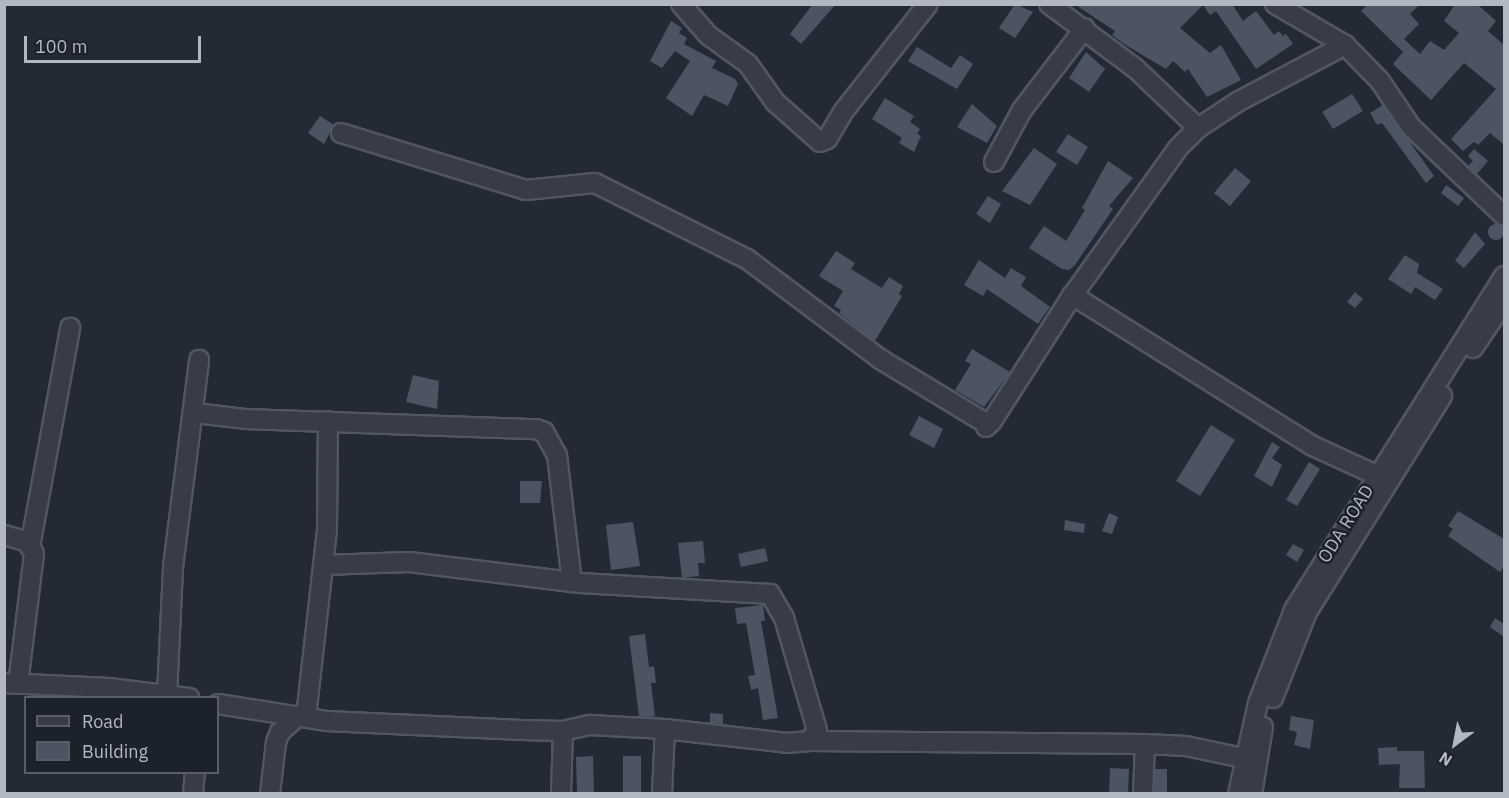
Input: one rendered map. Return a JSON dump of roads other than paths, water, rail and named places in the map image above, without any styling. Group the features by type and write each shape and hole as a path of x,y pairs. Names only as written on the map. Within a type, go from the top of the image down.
{"street":[{"path":"681,4 708,34 748,64 775,102 820,142 827,139 843,112 928,4"},
{"path":"1049,4 1085,28 1136,68 1198,128"},
{"path":"1275,4 1345,45 1380,81 1411,127 1504,216"},
{"path":"994,162 1018,116 1085,28"},
{"path":"341,133 526,190 595,183 747,259 880,359 984,422 990,422 986,427 992,421 1072,295 1178,147 1198,128 1258,89 1345,45"},
{"name":"ODA ROAD","path":"1238,794 1243,758 1258,703 1294,610 1376,475 1504,276"},
{"path":"1072,295 1313,446 1376,475"},
{"name":"ODA ROAD","path":"1252,794 1264,724 1307,612 1504,302"},
{"path":"70,328 30,547 34,568 11,684 109,688 174,696"},
{"path":"167,695 173,567 195,413 199,360"},
{"path":"195,413 245,419 536,429 547,434 559,466 572,582"},
{"path":"270,794 276,742 280,732 302,716 322,565 328,421"},
{"path":"4,535 14,536 30,547"},
{"path":"322,565 409,562 572,582 770,594 784,618 817,725 810,741"},
{"path":"219,704 302,716 563,731 590,725 665,729 787,743 810,741 1186,746 1243,758"},
{"path":"662,794 665,729"},
{"path":"561,794 563,731"},
{"path":"1143,794 1144,744"},
{"path":"192,794 195,774"}]}
